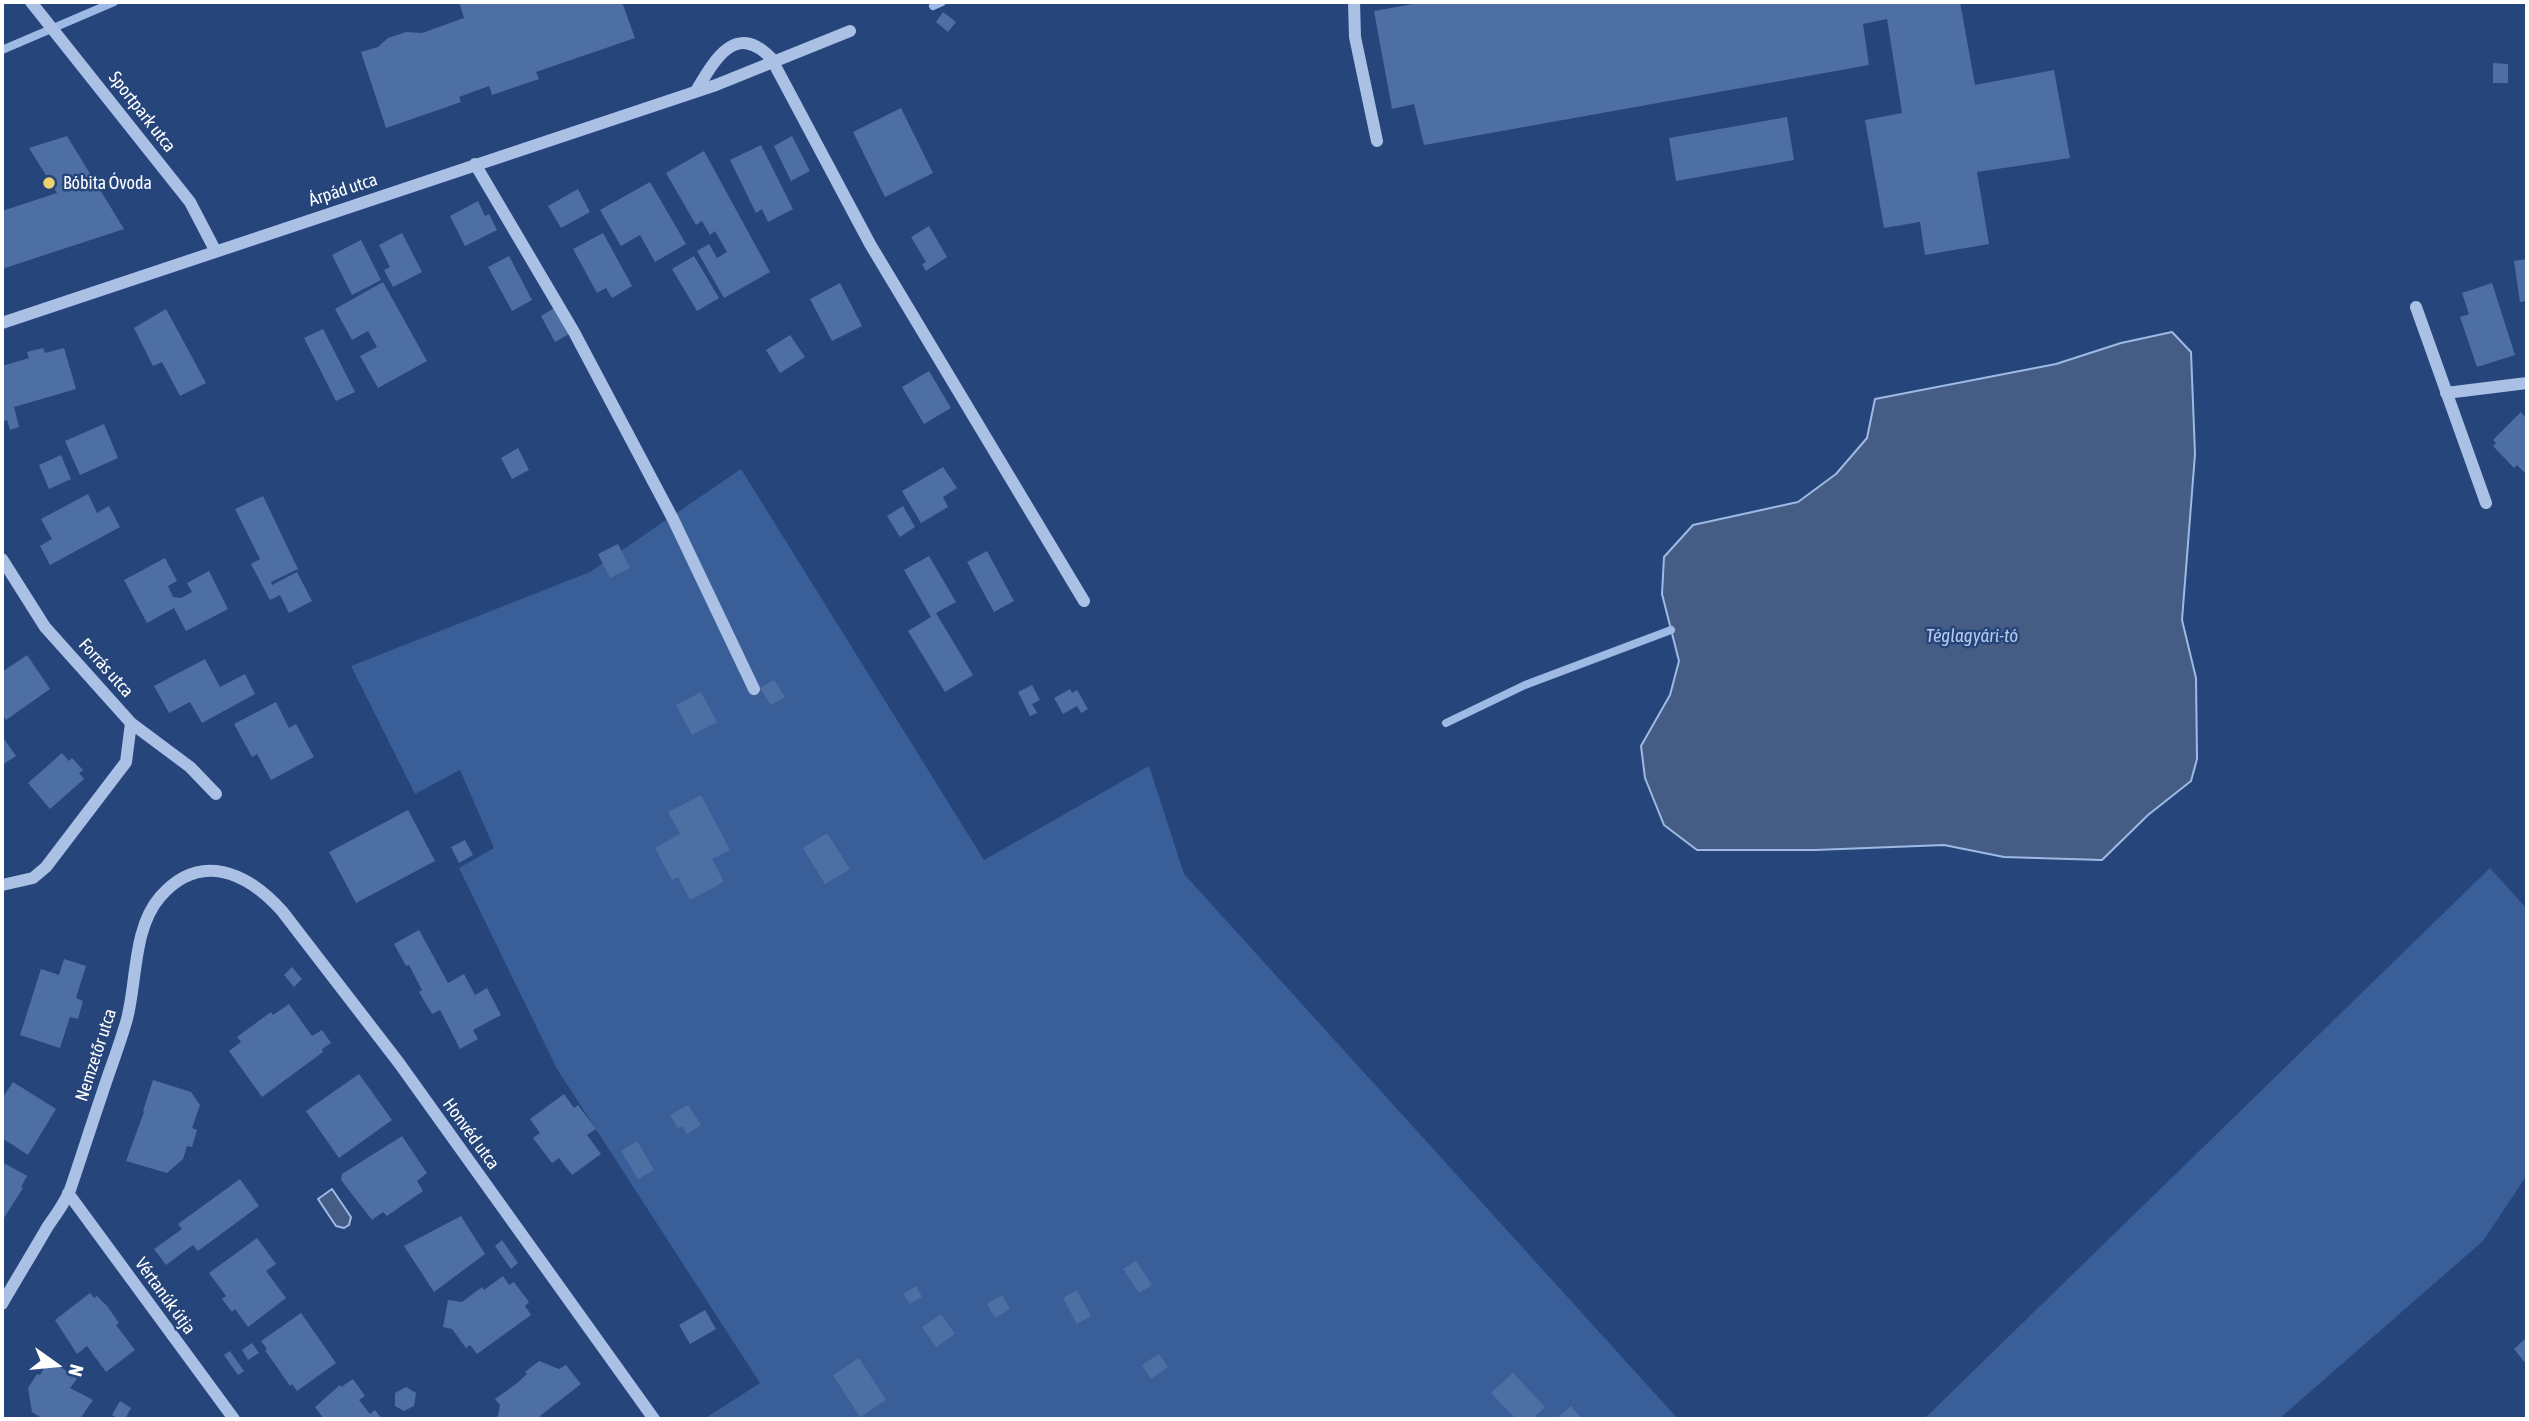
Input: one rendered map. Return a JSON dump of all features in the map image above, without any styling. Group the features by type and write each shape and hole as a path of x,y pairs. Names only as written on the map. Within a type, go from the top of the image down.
{"street":[{"path":"1354,2 1355,37 1377,141"},
{"name":"Sportpark utca","path":"33,5 190,202 215,250"},
{"name":"Árpád utca","path":"2,323 696,91 774,63 850,31"},
{"path":"696,91 721,51 744,42 761,47 774,63 870,244 1084,601"},
{"path":"475,164 574,332 673,519 754,689"},
{"path":"2416,307 2486,503"},
{"path":"2446,393 2527,383"},
{"name":"Forrás utca","path":"2,559 45,626 131,723 126,762 46,867 33,878 2,884"},
{"path":"131,723 190,767 216,794"},
{"name":"Nemzetőr utca","path":"2,1304 68,1193 126,1022 143,933 158,899 179,880 191,873 205,870 233,874 246,882"},
{"name":"Honvéd utca","path":"246,882 270,897 282,911 399,1062 654,1419"},
{"name":"Vértanúk útja","path":"68,1193 234,1419"}],"shaded area":[{"path":"741,469 984,860 1149,766 1184,874 1678,1419 704,1419 760,1383 557,1069 459,868 494,848 460,770 415,794 351,666 590,572"},
{"path":"2490,868 2527,909 2527,1175 2483,1241 2279,1419 1924,1419"}],"water":[{"name":"Téglagyári-tó","path":"2172,332 2191,352 2195,454 2182,620 2196,678 2197,759 2191,781 2148,815 2102,860 2004,857 1944,845 1815,850 1697,850 1664,825 1645,778 1641,746 1670,695 1679,661 1662,594 1664,557 1693,525 1798,502 1836,474 1867,438 1875,399 2056,364 2121,343"},
{"path":"332,1189 351,1217 349,1225 344,1228 336,1226 318,1199"}],"building":[{"path":"459,2 622,2 635,38 536,72 539,79 492,95 489,86 459,97 461,102 386,128 361,52 378,47 388,38 406,32 422,33 464,18"},
{"path":"1424,2 1960,2 1975,85 2054,70 2070,158 1977,172 1989,244 1925,255 1920,222 1884,228 1865,120 1902,113 1887,19 1863,24 1869,65 1424,145 1414,104 1392,109 1374,11"},
{"path":"943,12 956,22 948,32 936,22"},
{"path":"2493,63 2508,64 2508,83 2493,83"},
{"path":"901,108 933,173 885,197 853,132"},
{"path":"1787,117 1794,160 1676,181 1669,138"},
{"path":"67,136 124,229 2,269 2,211 57,193 29,148"},
{"path":"792,136 810,171 791,181 774,146"},
{"path":"761,145 793,209 768,222 762,209 756,213 730,160"},
{"path":"704,151 770,272 724,298 697,251 709,244 717,258 727,252 715,231 710,235 702,221 696,225 666,173"},
{"path":"650,182 686,244 655,262 640,235 621,246 600,210"},
{"path":"578,189 590,212 561,228 548,206"},
{"path":"478,201 485,216 489,214 497,230 465,246 450,216"},
{"path":"929,226 947,257 926,271 922,264 926,262 911,237"},
{"path":"402,233 422,272 393,287 384,270 390,267 379,245"},
{"path":"603,233 632,286 612,298 606,288 597,293 573,249"},
{"path":"361,240 381,280 352,295 332,255"},
{"path":"509,256 532,300 512,311 488,267"},
{"path":"694,256 719,298 697,311 672,269"},
{"path":"2527,259 2527,301 2520,302 2514,261"},
{"path":"383,282 427,361 378,388 360,356 377,347 368,331 352,340 335,309"},
{"path":"840,283 862,326 832,341 810,299"},
{"path":"2492,283 2515,355 2477,367 2460,317 2469,314 2462,293"},
{"path":"554,308 569,334 555,342 541,316"},
{"path":"166,309 206,383 180,396 162,362 153,366 134,328"},
{"path":"323,329 355,392 336,401 304,338"},
{"path":"790,335 805,357 780,373 766,350"},
{"path":"43,348 45,353 64,348 76,389 14,407 19,427 10,430 7,420 2,422 2,366 29,358 27,352"},
{"path":"929,371 951,408 924,424 902,387"},
{"path":"2521,412 2527,419 2527,475 2517,465 2514,468 2493,446 2496,443 2493,440"},
{"path":"104,424 118,458 80,475 65,441"},
{"path":"518,448 529,470 512,479 501,458"},
{"path":"61,455 71,479 49,489 39,465"},
{"path":"943,467 957,488 943,497 948,507 921,523 902,491"},
{"path":"88,494 97,513 109,506 120,527 50,565 40,546 52,539 41,519"},
{"path":"263,496 298,569 271,582 272,585 297,572 312,601 289,613 280,595 270,600 251,564 260,559 235,509"},
{"path":"903,506 915,527 900,537 887,516"},
{"path":"618,544 630,568 610,578 598,554"},
{"path":"987,551 1014,601 994,612 967,562"},
{"path":"929,556 956,602 936,613 973,675 945,692 908,631 931,617 904,570"},
{"path":"165,558 177,581 168,586 173,597 181,598 192,592 187,583 209,571 228,609 186,631 174,608 147,623 124,580"},
{"path":"27,655 50,689 6,720 2,714 2,672"},
{"path":"205,659 220,687 245,674 255,694 202,723 190,702 169,713 154,686"},
{"path":"774,680 785,697 771,705 760,688"},
{"path":"1032,685 1040,700 1032,704 1037,713 1030,716 1018,692"},
{"path":"1070,689 1072,693 1077,690 1088,709 1081,713 1077,706 1063,714 1054,698"},
{"path":"701,692 717,722 692,735 676,705"},
{"path":"276,702 289,728 296,724 314,757 271,780 257,754 252,757 234,724"},
{"path":"2,736 16,756 2,765"},
{"path":"62,753 69,761 72,758 83,770 79,773 84,779 50,809 28,783"},
{"path":"701,795 730,850 712,859 724,882 690,900 678,877 672,880 655,848 680,834 668,812"},
{"path":"408,810 435,861 356,903 329,852"},
{"path":"827,833 850,869 825,884 803,848"},
{"path":"465,840 473,855 459,863 451,847"},
{"path":"419,930 448,983 464,974 475,995 487,988 501,1015 473,1030 478,1039 460,1049 440,1010 432,1014 419,992 422,990 409,965 406,966 394,944"},
{"path":"64,959 86,966 76,998 83,1001 78,1019 70,1017 60,1048 20,1035 41,969 59,975"},
{"path":"292,967 302,979 294,987 284,975"},
{"path":"289,1004 312,1036 322,1030 331,1043 322,1049 323,1052 262,1097 229,1051 241,1042 237,1037 271,1012 273,1015"},
{"path":"359,1074 392,1120 339,1158 306,1111"},
{"path":"153,1080 191,1092 200,1105 192,1128 197,1130 192,1147 187,1146 183,1159 167,1173 126,1161"},
{"path":"13,1082 56,1109 28,1155 2,1138 2,1099"},
{"path":"564,1094 574,1108 578,1105 596,1129 587,1135 601,1154 572,1175 559,1158 552,1163 533,1138 540,1133 530,1119"},
{"path":"688,1105 701,1125 687,1134 682,1126 678,1128 670,1115"},
{"path":"402,1136 427,1173 417,1181 423,1191 387,1216 383,1212 372,1220 341,1180 342,1174"},
{"path":"637,1141 654,1170 638,1179 621,1151"},
{"path":"2,1162 27,1176 21,1187 23,1188 2,1221"},
{"path":"240,1179 259,1206 198,1251 193,1245 166,1265 154,1249 182,1229 178,1224"},
{"path":"461,1216 485,1254 434,1292 404,1246"},
{"path":"257,1238 276,1264 266,1271 286,1298 248,1327 235,1309 232,1312 222,1299 226,1296 209,1273"},
{"path":"502,1240 518,1263 511,1269 495,1246"},
{"path":"1136,1261 1152,1285 1139,1293 1123,1269"},
{"path":"503,1276 509,1285 514,1282 529,1302 525,1306 531,1315 477,1354 470,1345 466,1348 452,1329 443,1327 448,1300 462,1302"},
{"path":"916,1286 922,1297 910,1304 903,1294"},
{"path":"1077,1290 1091,1316 1077,1324 1063,1298"},
{"path":"90,1293 107,1306 119,1323 116,1325 135,1350 106,1372 87,1346 77,1354 55,1320"},
{"path":"1002,1295 1010,1309 995,1318 987,1304"},
{"path":"705,1310 716,1329 690,1344 679,1325"},
{"path":"301,1313 336,1363 297,1391 292,1384 290,1386 261,1341"},
{"path":"941,1314 955,1334 936,1347 922,1327"},
{"path":"2527,1337 2527,1365 2514,1349"},
{"path":"252,1343 259,1353 248,1360 242,1350"},
{"path":"230,1351 244,1371 238,1375 224,1355"},
{"path":"1159,1354 1168,1367 1151,1379 1142,1365"},
{"path":"859,1358 886,1400 860,1417 833,1375"},
{"path":"50,1359 77,1379 70,1388 93,1400 80,1419 43,1419 32,1412 28,1388"},
{"path":"539,1361 559,1369 566,1365 581,1384 540,1416 541,1419 494,1419 498,1416 500,1405 495,1399 516,1384 527,1374 525,1372"},
{"path":"1513,1373 1545,1407 1532,1419 1516,1419 1491,1393"},
{"path":"353,1379 365,1396 359,1400 370,1414 375,1410 382,1419 324,1419 315,1407 340,1385 341,1387"},
{"path":"406,1387 416,1393 414,1406 404,1411 395,1406 395,1393"},
{"path":"120,1401 131,1408 125,1419 112,1415"},
{"path":"1571,1406 1582,1419 1556,1419"}],"waterway":[{"path":"2,50 114,2"},
{"path":"933,6 942,2"},
{"path":"1446,723 1525,685 1671,630"}],"place":[{"name":"Bóbita Óvoda","path":"49,183"}]}
